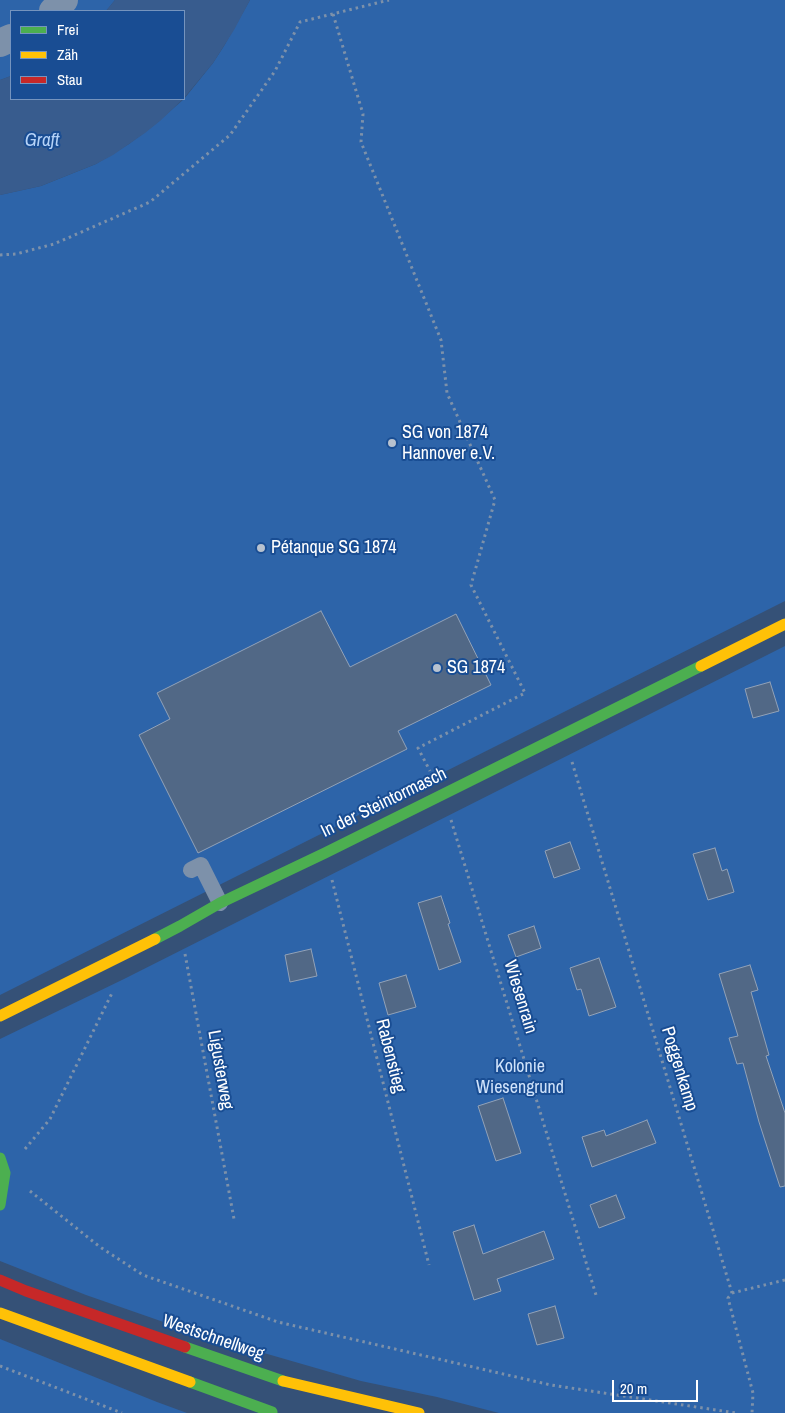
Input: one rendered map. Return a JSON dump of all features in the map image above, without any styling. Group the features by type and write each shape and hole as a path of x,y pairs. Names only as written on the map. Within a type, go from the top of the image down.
{"main road":[{"name":"In der Steintormasch","path":"0,1016 126,951 180,926 220,903 325,853 785,624"},
{"path":"0,1158 6,1173 0,1205"},
{"name":"Westschnellweg","path":"0,1280 26,1291 283,1381 419,1413"},
{"path":"0,1313 273,1413"}],"street":[{"path":"54,10 64,0"}],"lane":[{"path":"191,870 201,865 220,903"}],"path":[{"path":"0,255 16,254 54,244 150,202 230,136 275,71 300,22 389,0"},
{"name":"Wiesenrain","path":"333,14 363,114 361,142 441,340 448,393 495,500 470,585 526,693 418,748 443,794 596,1295"},
{"name":"Poggenkamp","path":"564,734 732,1293 728,1298 753,1394 752,1413"},
{"name":"Rabenstieg","path":"325,853 429,1265"},
{"name":"Ligusterweg","path":"180,926 234,1219"},
{"path":"126,951 112,994 50,1120 6,1173 48,1204 100,1247 143,1275 278,1322 551,1385 736,1413"},
{"path":"732,1293 785,1280"},
{"path":"0,1366 122,1413"}],"green space":[{"path":"0,0 115,0 107,10 10,10 10,76 0,80"},
{"name":"SG von 1874 Hannover e.V.","path":"250,0 785,0 785,601 0,995 0,195 41,186 96,164 129,144 185,100 224,46"},
{"name":"Kolonie Wiesengrund","path":"785,646 785,1413 499,1413 437,1397 361,1381 198,1334 86,1295 0,1261 0,1039 124,979"},
{"path":"0,1339 157,1402 187,1413 0,1413"}],"water":[{"path":"115,0 250,0 213,63 185,97 185,10 107,10"},
{"name":"Graft","path":"10,76 10,100 182,100 145,133 96,164 41,186 0,195 0,80"}],"building":[{"path":"321,611 350,667 456,614 491,685 398,731 407,749 198,853 139,735 170,719 157,693"},
{"path":"770,682 779,711 753,718 745,689"},
{"path":"570,842 580,869 554,878 545,851"},
{"path":"715,848 722,871 727,869 734,892 708,900 693,854"},
{"path":"441,896 461,962 439,970 418,903"},
{"path":"534,926 541,948 516,957 508,935"},
{"path":"311,949 317,976 290,982 285,955"},
{"path":"599,958 616,1007 589,1016 581,989 577,990 570,968"},
{"path":"750,965 758,990 751,992 769,1055 766,1056 785,1113 785,1186 780,1187 759,1122 743,1063 737,1064 729,1038 738,1036 719,974"},
{"path":"406,975 416,1007 388,1015 379,983"},
{"path":"503,1098 521,1153 496,1161 478,1106"},
{"path":"647,1120 656,1143 592,1167 582,1137 604,1130 606,1136"},
{"path":"616,1195 625,1218 599,1228 590,1205"},
{"path":"474,1225 483,1254 544,1231 554,1259 497,1279 501,1291 474,1300 453,1232"},
{"path":"555,1306 564,1338 537,1345 528,1314"}],"traffic: fast":[{"path":"155,939 220,903 325,853 701,666"},
{"path":"0,1158 5,1173 0,1205"},
{"path":"185,1347 283,1381"},
{"path":"190,1382 272,1412"}],"traffic: slow":[{"path":"701,666 785,624"},
{"path":"0,1016 155,939"},
{"path":"0,1313 190,1382"},
{"path":"283,1381 419,1413"}],"traffic: jam":[{"path":"0,1280 185,1347"}],"place":[{"name":"SG von 1874 Hannover e.V.","path":"392,443"},
{"name":"Pétanque SG 1874","path":"261,548"},
{"name":"SG 1874","path":"437,668"}]}
